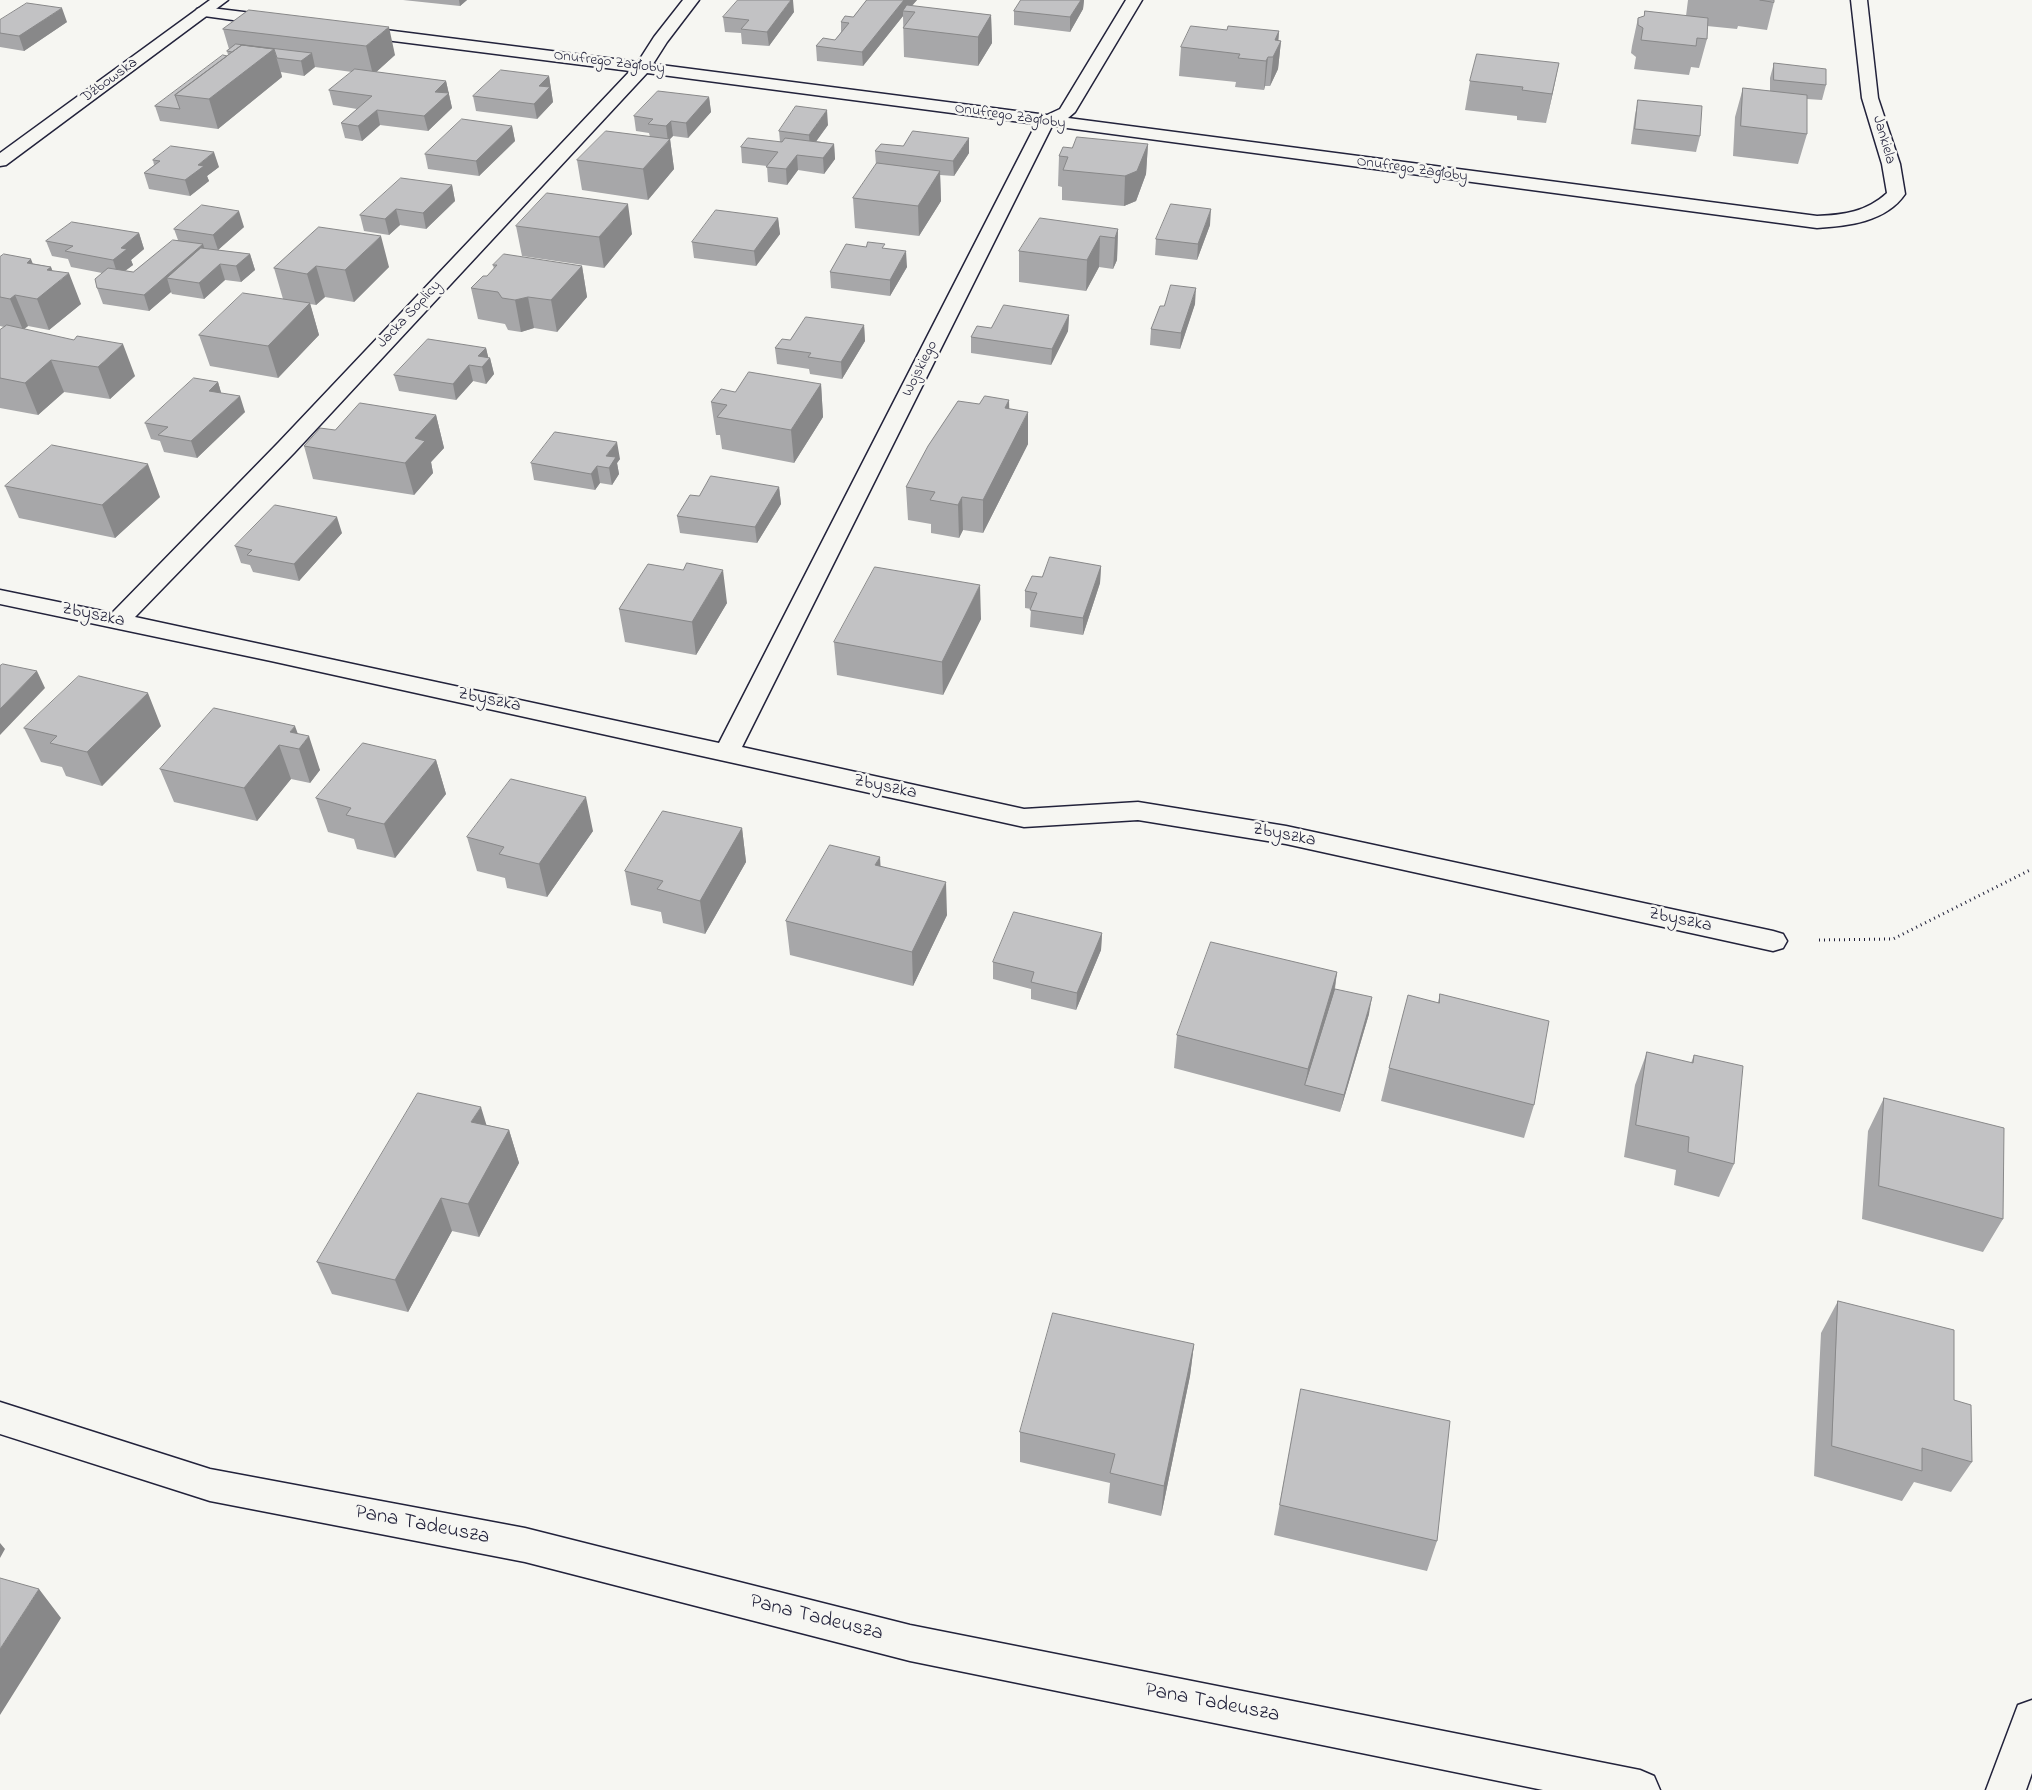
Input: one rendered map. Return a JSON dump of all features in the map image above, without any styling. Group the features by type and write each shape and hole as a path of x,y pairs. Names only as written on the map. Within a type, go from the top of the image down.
{"street":[{"name":"Dźbowska","path":"0,161 220,0"},
{"name":"Jacka Soplicy","path":"118,621 286,448 643,67 660,40 691,0"},
{"path":"1046,122 1066,112 1134,0"},
{"name":"Jankiela","path":"1817,222 1845,221 1867,215 1884,206 1896,194 1891,164 1870,98 1859,0"},
{"path":"203,12 296,24"},
{"name":"Onufrego Zagłoby","path":"336,29 643,67 1046,122 1817,222"},
{"name":"Wojskiego","path":"726,753 1046,122"},
{"name":"Zbyszka","path":"0,597 1024,818 1138,811 1286,835 1774,941"},
{"name":"Pana Tadeusza","path":"0,1418 210,1485 525,1545 910,1643 1640,1790"},
{"path":"2006,1790 2032,1719"}],"path":[{"path":"1774,941 1893,939 2032,868"}],"building":[{"path":"738,0 791,0 767,32 741,29 749,20 723,17"},
{"path":"867,0 904,0 862,52 816,46 823,38 835,40 849,23 841,22 845,16 853,17"},
{"path":"1021,0 1081,0 1070,17 1014,11"},
{"path":"27,3 62,8 19,36 0,33 0,20"},
{"path":"907,5 991,15 978,37 903,28 915,12 903,11"},
{"path":"249,10 389,27 366,46 223,29"},
{"path":"1645,11 1708,18 1707,39 1697,38 1696,46 1641,40 1643,28 1638,25 1638,18 1644,16"},
{"path":"1191,26 1227,30 1228,26 1279,31 1275,40 1281,41 1273,57 1268,57 1266,61 1238,58 1240,54 1181,47"},
{"path":"236,44 312,53 301,61 277,58 274,49 242,45 232,52 227,51"},
{"path":"242,45 274,49 209,99 175,95"},
{"path":"1477,54 1559,63 1552,94 1522,90 1523,87 1470,81"},
{"path":"223,55 227,56 175,95 180,109 155,106"},
{"path":"1774,63 1826,69 1826,85 1774,80"},
{"path":"355,69 446,81 435,92 449,93 424,116 377,110 358,126 341,123 372,96 329,90"},
{"path":"501,70 549,76 539,86 550,87 534,104 473,96"},
{"path":"1743,88 1807,95 1807,134 1741,126"},
{"path":"658,91 709,97 686,123 671,121 666,126 648,124 653,119 634,116"},
{"path":"1638,100 1702,106 1700,136 1635,129"},
{"path":"796,106 827,110 809,135 779,131"},
{"path":"462,119 512,126 476,161 425,154"},
{"path":"606,131 670,139 643,169 577,160"},
{"path":"913,131 969,138 953,161 875,151 881,144 903,146"},
{"path":"1077,137 1148,144 1137,171 1125,176 1063,170 1068,157 1059,156 1063,147 1072,148"},
{"path":"748,138 782,142 785,138 834,144 823,158 797,155 786,169 766,167 778,152 741,147"},
{"path":"171,146 214,152 198,165 204,166 185,180 144,173 160,161 153,160"},
{"path":"877,163 940,171 918,206 853,198"},
{"path":"401,178 452,185 423,213 396,209 385,219 360,215"},
{"path":"547,193 628,204 599,237 516,226"},
{"path":"1171,204 1211,209 1198,244 1156,239"},
{"path":"202,205 239,211 213,235 174,229"},
{"path":"716,210 778,218 754,251 692,242"},
{"path":"1040,218 1118,229 1115,238 1100,236 1087,260 1019,251"},
{"path":"72,222 139,233 121,248 127,249 113,260 65,251 73,246 46,241"},
{"path":"319,227 381,236 345,270 316,266 307,274 274,268"},
{"path":"173,240 203,244 144,295 97,288 95,279 108,268 133,272"},
{"path":"868,242 885,244 882,248 906,251 890,280 830,272 846,244 866,247"},
{"path":"201,248 250,254 236,266 220,264 199,283 167,278"},
{"path":"4,254 31,259 27,263 51,267 47,270 69,273 37,299 15,295 10,299 0,297 0,257"},
{"path":"504,254 582,266 551,300 528,297 515,300 502,298 498,292 471,288 483,276 487,276 497,265 493,265"},
{"path":"1171,285 1196,288 1181,333 1151,329 1160,306 1164,306"},
{"path":"243,293 310,303 268,346 199,335"},
{"path":"1004,305 1069,315 1052,349 971,337 977,326 991,328"},
{"path":"806,317 864,325 841,362 808,357 811,353 775,348 782,339 790,340"},
{"path":"7,325 74,340 77,336 123,344 98,367 51,360 25,383 0,378 0,330"},
{"path":"428,339 486,348 478,356 490,358 482,367 469,365 453,384 394,375"},
{"path":"749,372 821,384 791,430 717,417 727,405 711,402 721,389 735,392"},
{"path":"194,378 218,382 209,391 240,396 191,441 158,435 168,427 145,423"},
{"path":"985,396 1009,400 1005,408 1028,412 983,500 962,497 958,505 930,500 935,492 906,487 928,446 958,401 979,404"},
{"path":"360,403 436,415 415,438 425,441 405,463 304,446 320,428 335,430"},
{"path":"555,432 617,442 606,456 616,457 609,468 597,466 591,474 531,463"},
{"path":"52,445 148,464 102,505 5,486"},
{"path":"711,476 779,487 755,527 677,516 690,495 699,496"},
{"path":"275,505 337,517 294,564 247,555 252,550 235,546"},
{"path":"1050,557 1101,566 1083,618 1030,610 1037,593 1025,591 1032,576 1042,577"},
{"path":"687,563 723,570 692,622 619,609 648,564 683,570"},
{"path":"875,567 980,585 942,662 834,642"},
{"path":"3,664 37,671 0,709 0,666"},
{"path":"79,676 148,693 87,752 50,743 57,736 24,728"},
{"path":"214,708 295,726 290,732 309,736 299,749 279,745 244,788 160,769"},
{"path":"363,743 436,760 384,824 346,815 351,808 316,798"},
{"path":"511,779 586,797 539,864 499,854 504,847 467,837"},
{"path":"663,811 742,828 700,901 657,889 663,881 625,871"},
{"path":"830,845 880,857 875,865 946,882 912,952 786,921"},
{"path":"1014,912 1102,933 1077,993 1031,982 1034,972 993,962"},
{"path":"1211,942 1337,972 1308,1069 1177,1035"},
{"path":"1335,989 1372,997 1344,1095 1305,1085"},
{"path":"1440,994 1549,1021 1534,1105 1389,1068 1408,995 1439,1003"},
{"path":"1647,1052 1693,1063 1694,1055 1743,1066 1734,1164 1688,1152 1689,1137 1636,1125"},
{"path":"418,1093 481,1107 471,1122 509,1130 468,1204 441,1198 395,1280 317,1262"},
{"path":"1884,1098 2004,1128 2003,1219 1879,1186"},
{"path":"1838,1301 1954,1330 1954,1400 1971,1405 1972,1462 1922,1448 1922,1471 1832,1446"},
{"path":"1053,1313 1194,1344 1164,1486 1110,1473 1115,1454 1020,1432"},
{"path":"1301,1389 1450,1421 1437,1541 1280,1505"},
{"path":"0,1578 39,1589 0,1649"}]}
